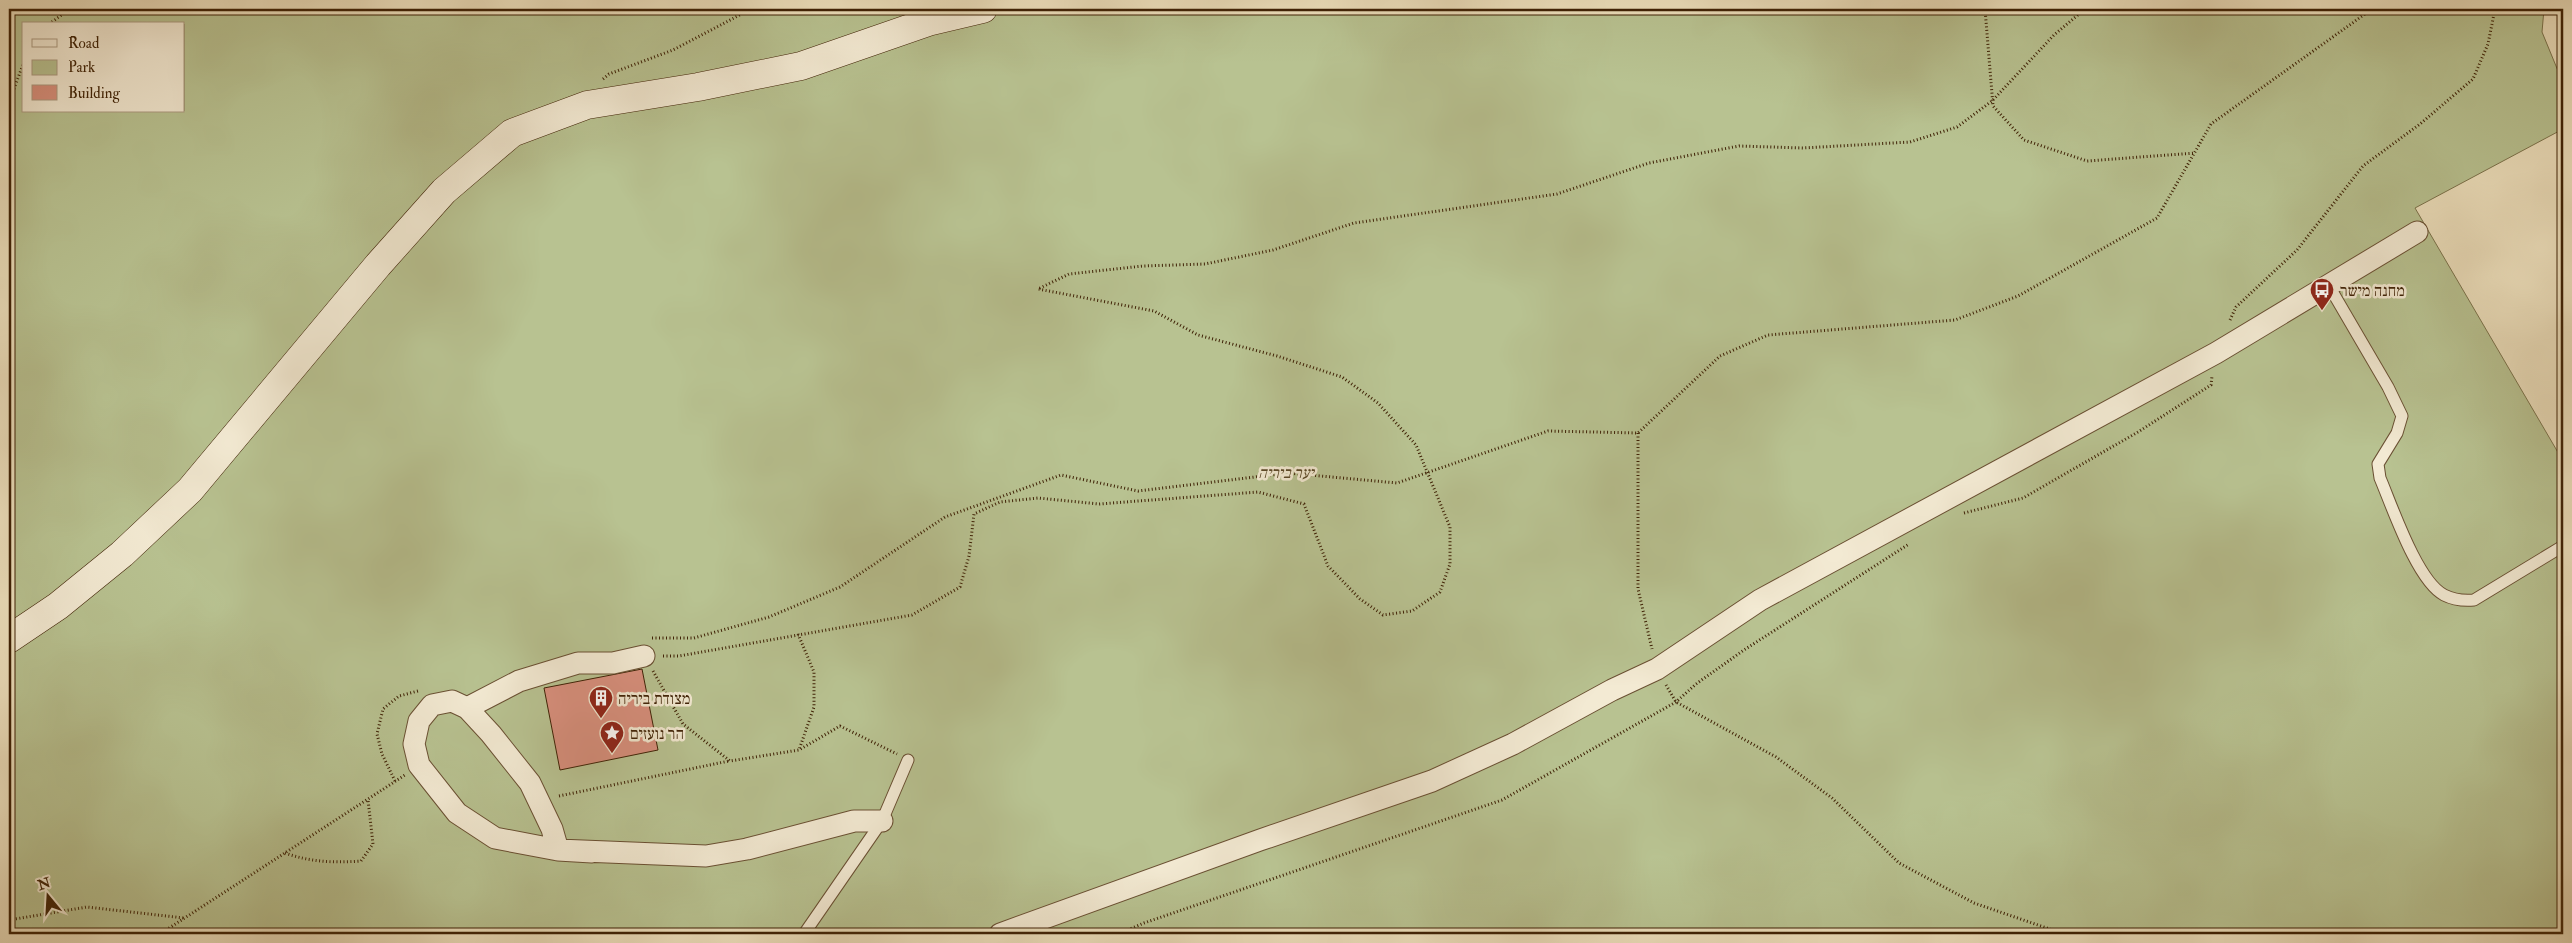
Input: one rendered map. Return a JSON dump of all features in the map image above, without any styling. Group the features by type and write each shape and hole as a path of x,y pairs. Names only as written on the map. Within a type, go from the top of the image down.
{"main road":[{"path":"9,639 58,606 122,554 190,490 372,273 444,191 512,133 587,105 698,87 801,66 928,22 983,9"}],"street":[{"path":"1000,934 1260,840 1432,781 1512,744 1612,690 1657,669 1760,600 2216,353 2417,232"},
{"path":"467,708 519,681 578,663 614,663 644,656"},
{"path":"558,850 552,829 530,783 467,708 452,701 432,705 418,721 414,744 419,766 457,812 495,838 558,850 592,852"},
{"path":"558,850 706,856 747,849 846,822 882,821"}],"lane":[{"path":"2328,286 2388,388 2402,416 2398,433 2378,464 2380,478 2417,563 2430,582 2442,594 2459,601 2474,600 2563,546"},
{"path":"804,934 882,821 908,760"}],"path":[{"path":"52,22 70,9"},
{"path":"587,105 584,93 609,74 673,50 751,9"},
{"path":"1984,9 1993,106 2024,140 2087,161 2194,153"},
{"path":"644,656 679,656 912,615 960,587 969,556 971,526 974,514 1000,502 1038,498 1099,504 1258,492 1304,504 1328,566 1360,599 1384,615 1412,611 1440,592 1450,564 1450,527 1416,445 1378,403 1342,377 1277,356 1198,335 1154,311 1038,290 1069,274 1142,266 1205,264 1273,250 1354,223 1557,194 1649,163 1739,146 1803,148 1910,142 1957,127 1992,101 2054,35 2085,9"},
{"path":"730,761 683,724 644,656 637,639 694,638 769,617 840,587 945,517 1061,475 1138,491 1288,473 1397,483 1548,431 1638,434 1720,356 1768,335 1955,320 2018,296 2158,218 2211,124 2372,9"},
{"path":"1956,515 2023,498 2138,432 2211,385 2216,353 2236,307 2297,250 2363,166 2420,124 2472,79 2488,44 2495,9"},
{"path":"9,102 22,67"},
{"path":"1638,434 1638,588 1657,669 1676,702 1776,757 1832,798 1899,863 1974,903 2064,934"},
{"path":"1118,934 1144,923 1502,800 1676,702 1696,684 1744,650 1914,541"},
{"path":"798,634 814,672 814,707 800,750"},
{"path":"554,790 560,797 730,761 800,750 840,726 908,760"},
{"path":"160,934 395,781"},
{"path":"285,853 304,860 340,863 361,861 373,844 368,799"},
{"path":"9,920 87,907 184,918"}],"green space":[{"name":"יער ביריה","path":"9,9 2544,9 2542,32 2563,83 2563,129 2415,208 2563,461 2563,934 9,934"}],"building":[{"name":"מצודת ביריה","path":"642,669 658,750 560,770 544,688"}],"place":[{"name":"מחנה מישר","path":"2322,311"},
{"name":"מצודת ביריה","path":"601,719"},
{"name":"הר נועזים","path":"612,754"}]}
